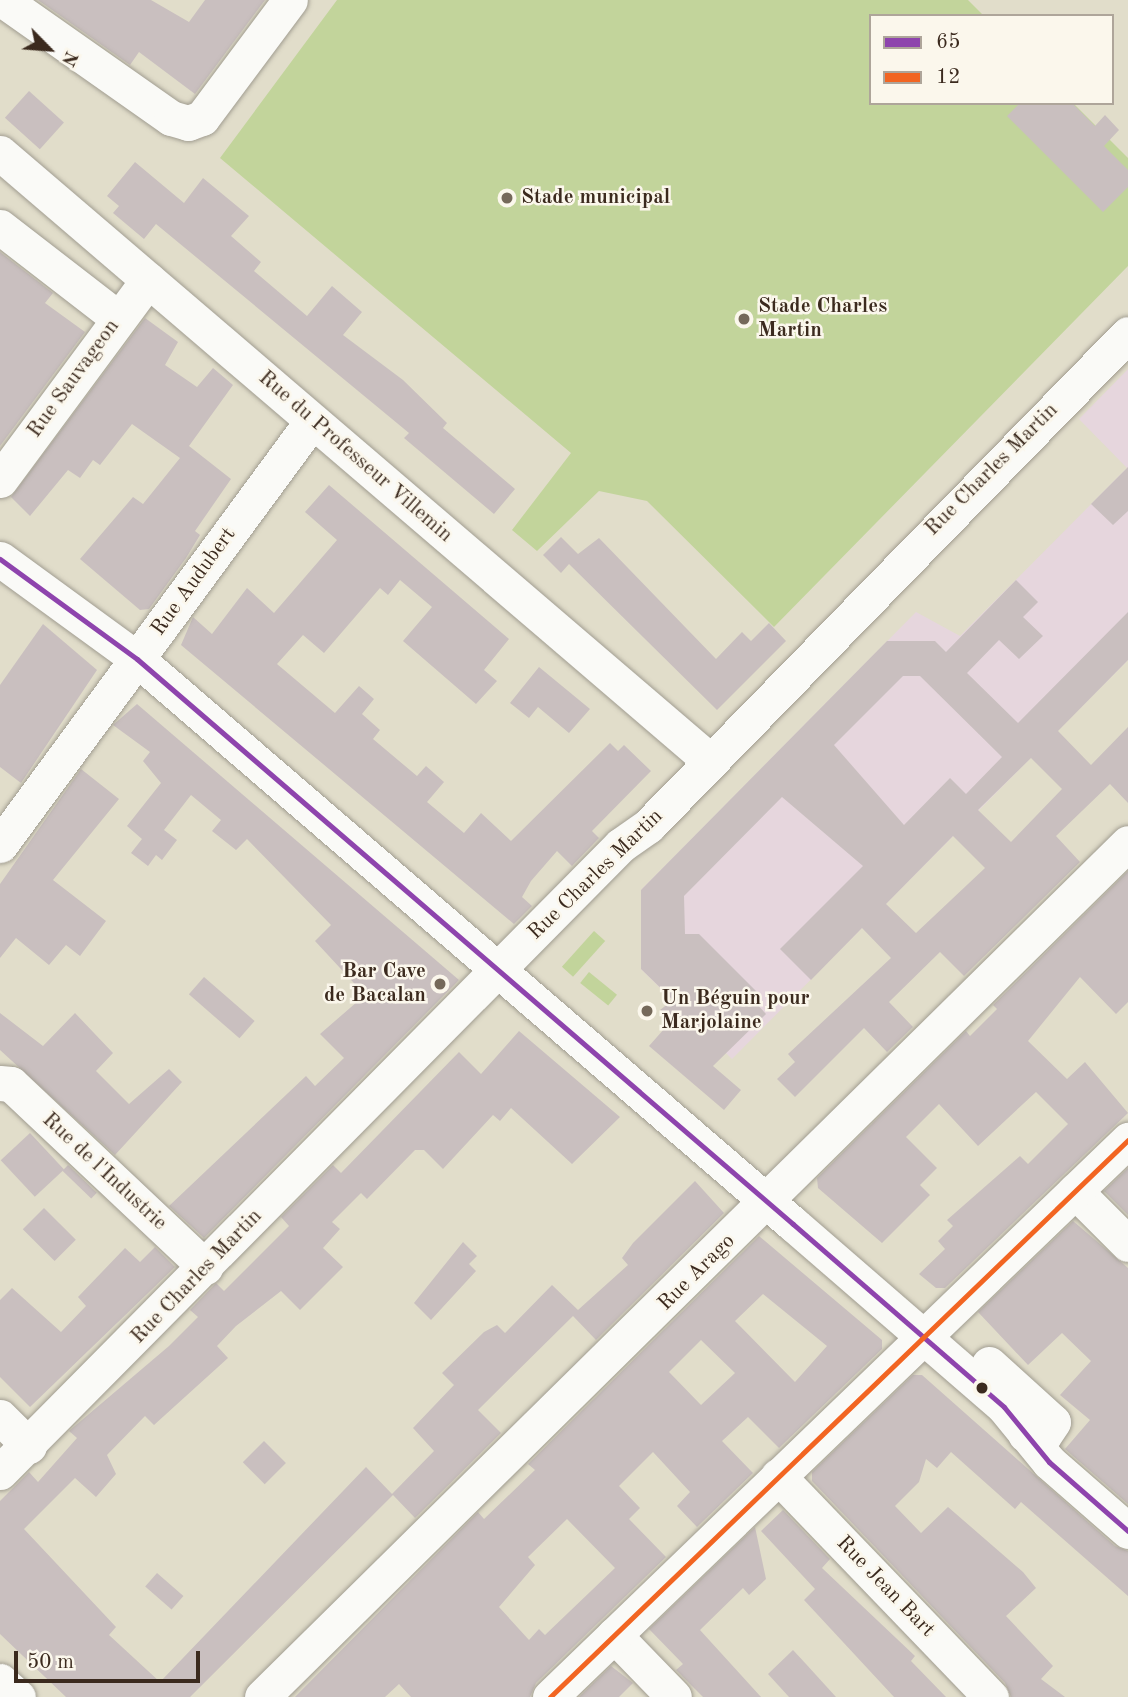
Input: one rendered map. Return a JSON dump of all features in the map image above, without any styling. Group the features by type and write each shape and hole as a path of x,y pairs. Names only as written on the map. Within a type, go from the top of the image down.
{"street":[{"path":"3,0 171,118 188,123 202,118 290,0"},
{"name":"Rue du Professeur Villemin","path":"0,153 709,761"},
{"path":"0,227 119,319"},
{"name":"Rue Sauvageon","path":"0,480 148,279"},
{"name":"Rue Charles Martin","path":"0,1472 29,1446 709,761 1128,334"},
{"name":"Rue Audubert","path":"0,845 312,421"},
{"path":"0,559 137,659 769,1203 923,1336 1128,1531"},
{"name":"Rue Arago","path":"262,1697 769,1203 1128,844"},
{"name":"Rue de l'Industrie","path":"0,1083 11,1084 205,1267"},
{"path":"550,1697 1128,1140"},
{"path":"1075,1191 1128,1244"},
{"path":"0,1417 29,1446"},
{"name":"Rue Jean Bart","path":"778,1476 991,1697"},
{"path":"614,1635 674,1697"},
{"path":"0,1681 18,1697"}],"shaded area":[{"path":"1128,369 1128,660 732,1059 641,969 641,890 916,612 960,636 1127,468 1079,419"}],"green space":[{"name":"Stade Charles Martin","path":"337,0 968,0 982,14 869,14 869,105 1075,105 1128,158 1128,266 774,627 647,501 599,491 537,551 512,530 571,453 220,158"},
{"path":"594,931 605,941 573,977 562,967"},
{"path":"589,972 617,995 608,1006 580,983"}],"building":[{"path":"38,0 151,0 189,22 205,0 265,0 195,94 139,52 130,65"},
{"path":"29,91 64,122 40,149 5,118"},
{"path":"1018,105 1074,105 1095,126 1105,115 1119,130 1104,146 1128,170 1128,187 1103,212 1007,116"},
{"path":"135,162 184,203 203,178 249,216 231,236 261,262 254,271 307,316 332,286 362,312 343,335 403,380 447,423 443,428 515,489 494,514 404,438 409,433 156,224 144,239 113,213 119,206 107,196"},
{"path":"0,252 53,293 45,303 85,332 0,446"},
{"path":"145,318 178,342 165,365 197,387 213,368 233,385 189,446 231,479 195,531 200,535 186,558 149,609 140,610 80,559 133,497 143,504 180,458 132,424 100,465 93,460 80,478 68,470 30,516 11,497"},
{"path":"1128,467 1128,511 1113,525 1091,504"},
{"path":"329,485 509,639 484,670 497,681 476,704 403,641 432,607 400,580 388,595 380,588 324,653 303,635 277,664 335,713 359,686 374,699 362,714 380,730 373,739 417,776 426,766 444,782 427,802 464,833 481,813 511,841 610,743 618,751 624,745 651,771 592,831 599,838 572,866 557,851 531,881 522,897 532,906 514,924 181,645 193,617 212,634 247,588 274,613 337,540 305,512"},
{"path":"561,537 578,554 599,538 716,659 742,632 751,641 769,623 786,641 717,710 569,564 561,573 543,555"},
{"path":"1016,580 1038,602 1023,617 1043,636 1019,659 999,640 967,673 1018,723 1128,612 1128,660 1058,731 1091,765 1128,727 1128,803 1110,784 1056,836 1080,862 964,976 940,952 889,1002 913,1027 887,1052 864,1028 795,1097 777,1079 795,1062 788,1054 891,958 862,928 811,980 780,949 863,866 782,797 684,896 685,934 699,934 758,993 752,999 766,1014 713,1066 741,1090 724,1110 649,1046 672,1020 660,1010 673,1000 641,969 641,890 887,641 935,641 946,652","holes":["903,676 920,676 1002,757 966,794 950,778 904,825 834,745","1031,758 1062,789 1011,842 978,810","953,836 985,868 916,933 886,904"]},
{"path":"43,624 97,670 21,783 0,767 0,685"},
{"path":"539,667 590,709 569,733 538,707 529,718 510,703"},
{"path":"137,704 459,980 204,1238 169,1206 306,1076 315,1086 344,1058 320,1034 365,995 315,941 331,925 247,839 236,850 212,831 221,820 191,795 164,830 177,840 162,860 156,855 148,866 131,853 142,839 127,826 161,783 143,761 150,752 113,725"},
{"path":"81,769 119,799 53,880 106,921 80,956 66,945 49,965 16,938 0,958 0,884"},
{"path":"1128,871 1128,1002 1116,1014 1080,977 1028,1041 1067,1079 1085,1062 1128,1113 945,1288 936,1288 919,1274 945,1249 938,1241 953,1226 947,1220 1020,1156 1028,1164 1068,1124 1036,1092 978,1146 939,1104 906,1137 937,1168 920,1185 930,1195 882,1243 818,1188 817,1178 966,1031 970,1036 997,1009 993,1005"},
{"path":"204,977 255,1021 239,1038 189,994"},
{"path":"0,1013 43,1046 75,1013 113,1053 96,1071 129,1104 169,1069 182,1082 115,1155 0,1050"},
{"path":"519,1031 620,1117 572,1164 511,1108 500,1121 493,1115 443,1169 424,1150 415,1150 367,1199 361,1193 332,1222 340,1229 323,1248 343,1267 300,1310 281,1291 236,1326 217,1346 228,1358 154,1425 145,1416 107,1455 116,1474 96,1497 75,1478 24,1529 116,1627 109,1635 160,1682 366,1467 392,1494 434,1451 413,1428 454,1385 442,1373 484,1332 497,1325 505,1333 552,1285 578,1310 628,1265 622,1258 633,1243 695,1181 724,1213 596,1340 573,1316 478,1410 501,1433 415,1518 393,1495 190,1697 66,1697 0,1634 0,1501 29,1472 38,1482 77,1438 69,1431 169,1346 198,1317 190,1310 216,1283 224,1291 289,1226 281,1217 333,1165 341,1173 459,1052 481,1074"},
{"path":"30,1133 64,1170 35,1197 1,1160"},
{"path":"68,1165 97,1193 91,1199 62,1171"},
{"path":"1128,1168 1128,1215 1104,1191"},
{"path":"44,1208 76,1240 55,1261 23,1229"},
{"path":"1073,1221 1128,1268 1128,1504 1065,1449 1090,1420 1060,1395 1091,1361 1062,1333 1028,1365 978,1312"},
{"path":"759,1236 882,1340 882,1349 779,1448 748,1417 722,1441 753,1473 697,1527 677,1506 690,1492 653,1452 619,1486 640,1508 629,1519 666,1557 536,1683 530,1697 411,1697 399,1684 385,1697 295,1697 478,1512 484,1519 535,1470 528,1464","holes":["763,1294 827,1346 795,1382 735,1321","701,1340 735,1373 701,1405 669,1372","567,1519 615,1568 545,1635 539,1629 529,1640 499,1607 535,1565 528,1557"]},
{"path":"463,1242 477,1256 469,1264 476,1271 431,1320 414,1303"},
{"path":"155,1247 175,1267 30,1407 0,1377 0,1300 12,1288 61,1332 86,1306 78,1297 125,1248 140,1262"},
{"path":"913,1375 922,1375 1115,1546 1128,1551 1128,1596 1021,1502 1015,1509 951,1452 937,1468 926,1459 919,1482 895,1506 921,1533 948,1507 1023,1572 1036,1588 1006,1616 1053,1666 1041,1679 1065,1697 1011,1697 1005,1683 812,1481 812,1472"},
{"path":"264,1441 286,1463 265,1484 243,1462"},
{"path":"783,1510 830,1559 822,1568 915,1656 911,1661 946,1697 894,1697 804,1600 815,1589 761,1531"},
{"path":"755,1527 766,1579 749,1595 743,1588 700,1630 761,1697 703,1697 676,1670 683,1664 649,1629"},
{"path":"157,1573 183,1596 172,1610 145,1587"},
{"path":"793,1650 836,1697 789,1697 768,1674"},
{"path":"611,1666 633,1683 619,1697 579,1697"}],"transit line":[{"name":"65","path":"0,559 137,659 793,1224 1004,1407 1049,1462 1128,1531"},
{"name":"12","path":"550,1697 1128,1140"}],"place":[{"name":"Stade municipal","path":"507,198"},
{"name":"Stade Charles Martin","path":"744,319"},
{"name":"Bar Cave de Bacalan","path":"440,984"},
{"name":"Un Béguin pour Marjolaine","path":"647,1011"}]}
